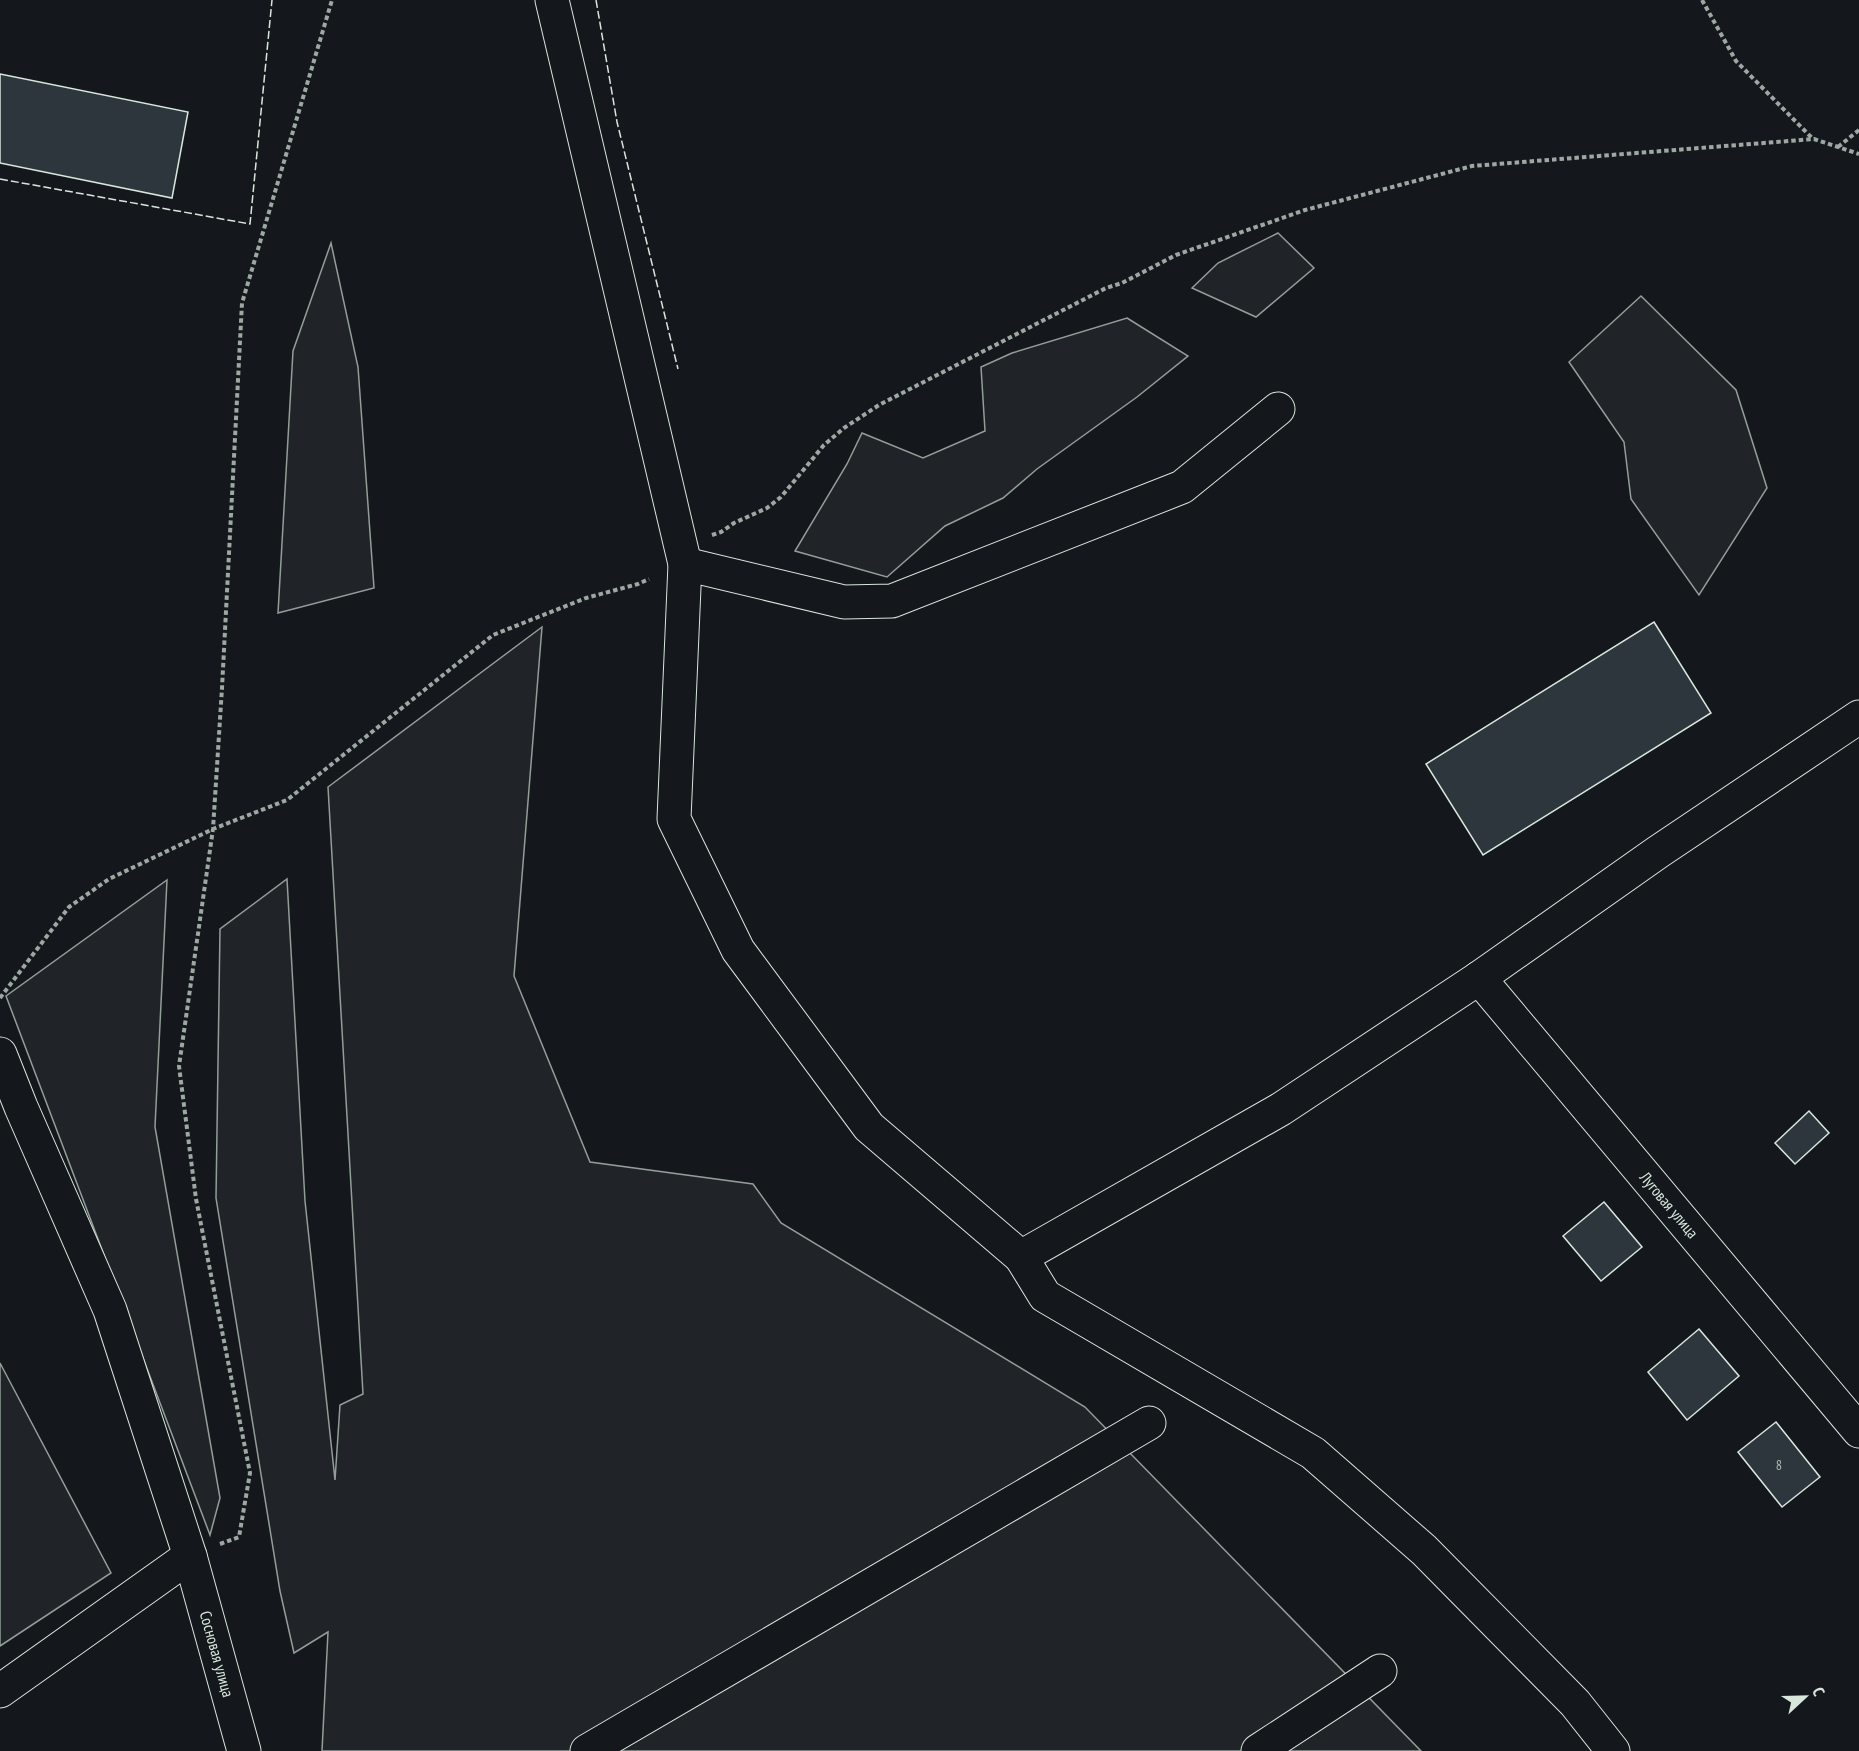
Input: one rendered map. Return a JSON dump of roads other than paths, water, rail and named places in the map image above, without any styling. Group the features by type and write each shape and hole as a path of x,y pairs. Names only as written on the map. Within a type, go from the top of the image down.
{"street":[{"path":"552,0 685,564 674,819 738,950 869,1127 1021,1257 1045,1296 1313,1453 1424,1550 1575,1704 1613,1751"},
{"path":"685,564 844,602 892,601 1182,487 1278,409"},
{"path":"1021,1257 1281,1109 1479,978 1658,852 1858,720"},
{"name":"Луговая улица","path":"1479,978 1859,1431"},
{"name":"Сосновая улица","path":"0,1054 110,1310 190,1556 244,1751"},
{"path":"587,1751 1149,1423"},
{"path":"0,1691 190,1556"},
{"path":"1258,1751 1380,1671"}]}
